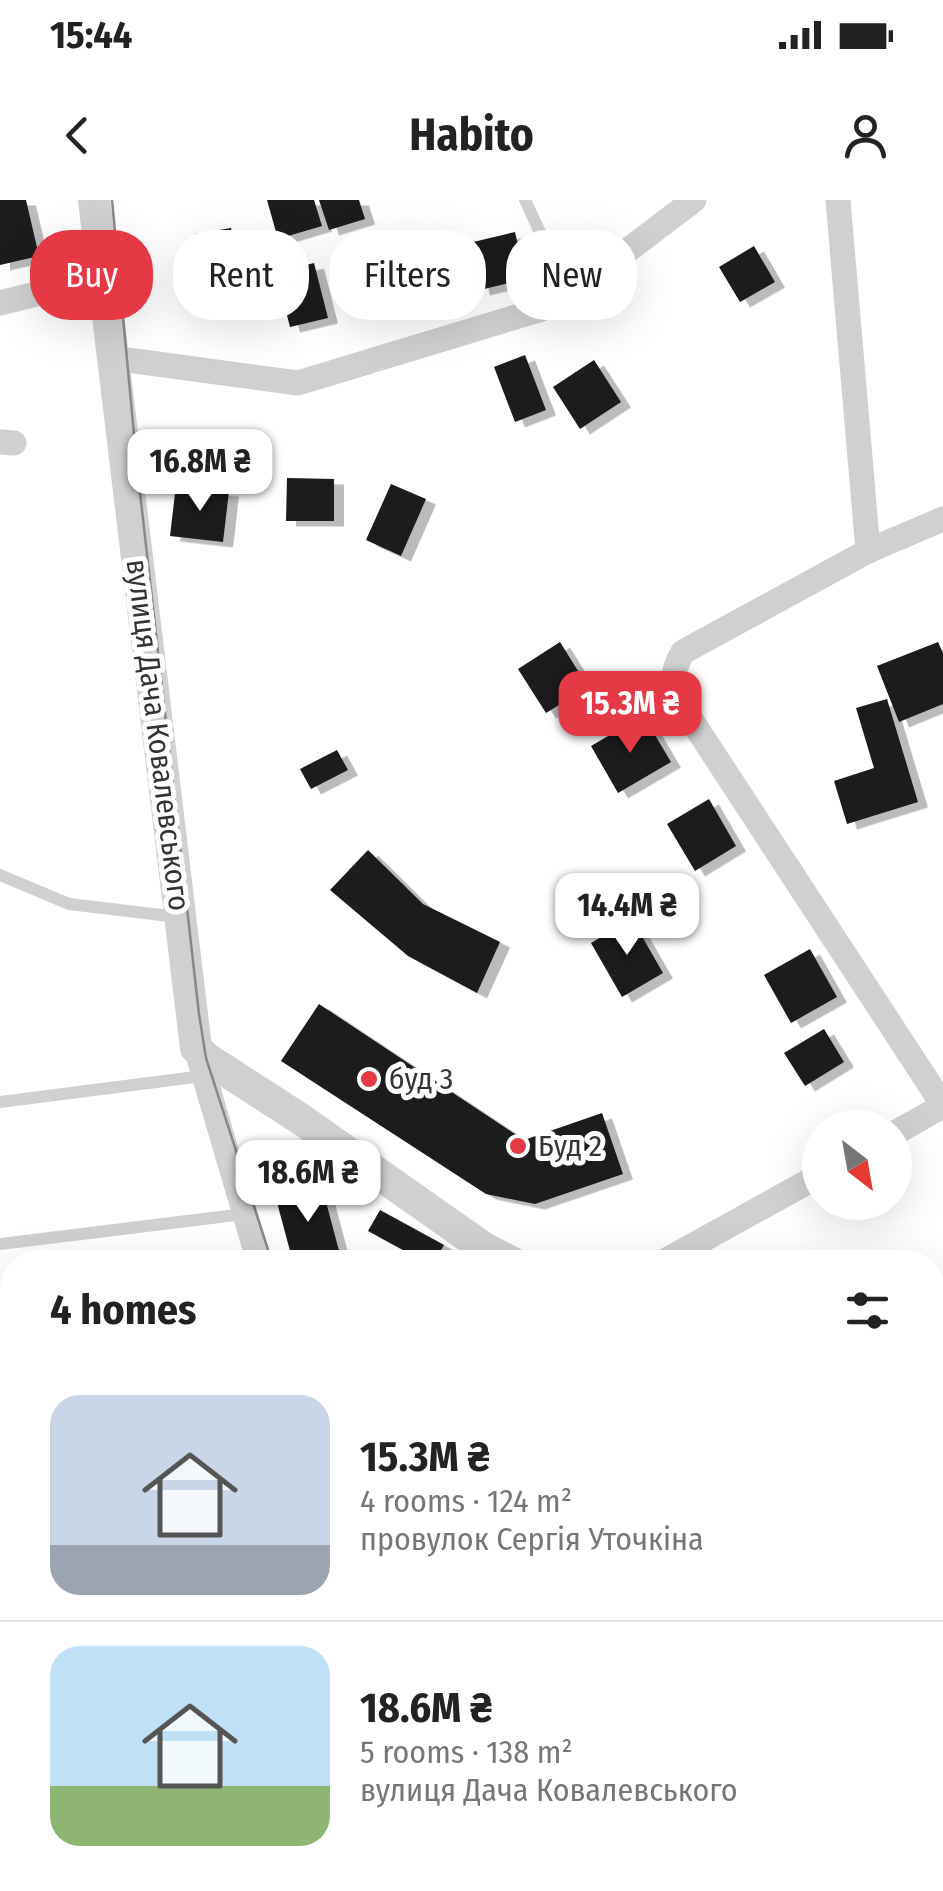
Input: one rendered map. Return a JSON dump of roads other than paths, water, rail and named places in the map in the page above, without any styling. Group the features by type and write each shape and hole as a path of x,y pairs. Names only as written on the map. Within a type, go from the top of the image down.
{"street":[{"name":"вулиця Дача Ковалевського","path":"94,200 98,230"},
{"path":"637,243 694,200"},
{"path":"838,200 868,552"},
{"path":"0,302 30,295"},
{"name":"вулиця Дача Ковалевського","path":"110,320 124,463 200,1062 255,1250"},
{"path":"114,358 298,384 506,320"},
{"path":"912,1123 943,1105 675,694 672,680 683,652 868,552 943,519"},
{"path":"200,1062 206,1058 302,1120 488,1250"},
{"path":"685,1250 802,1185"}],"lane":[{"path":"524,200 538,230"},
{"path":"0,876 69,904 180,917"},
{"path":"0,1102 200,1062"},
{"path":"0,1244 244,1214"}],"tram line":[{"path":"112,200 137,466 199,1014 206,1058 268,1250"}],"place":[{"name":"буд 3","path":"369,1079"},
{"name":"Буд 2","path":"518,1146"}]}
